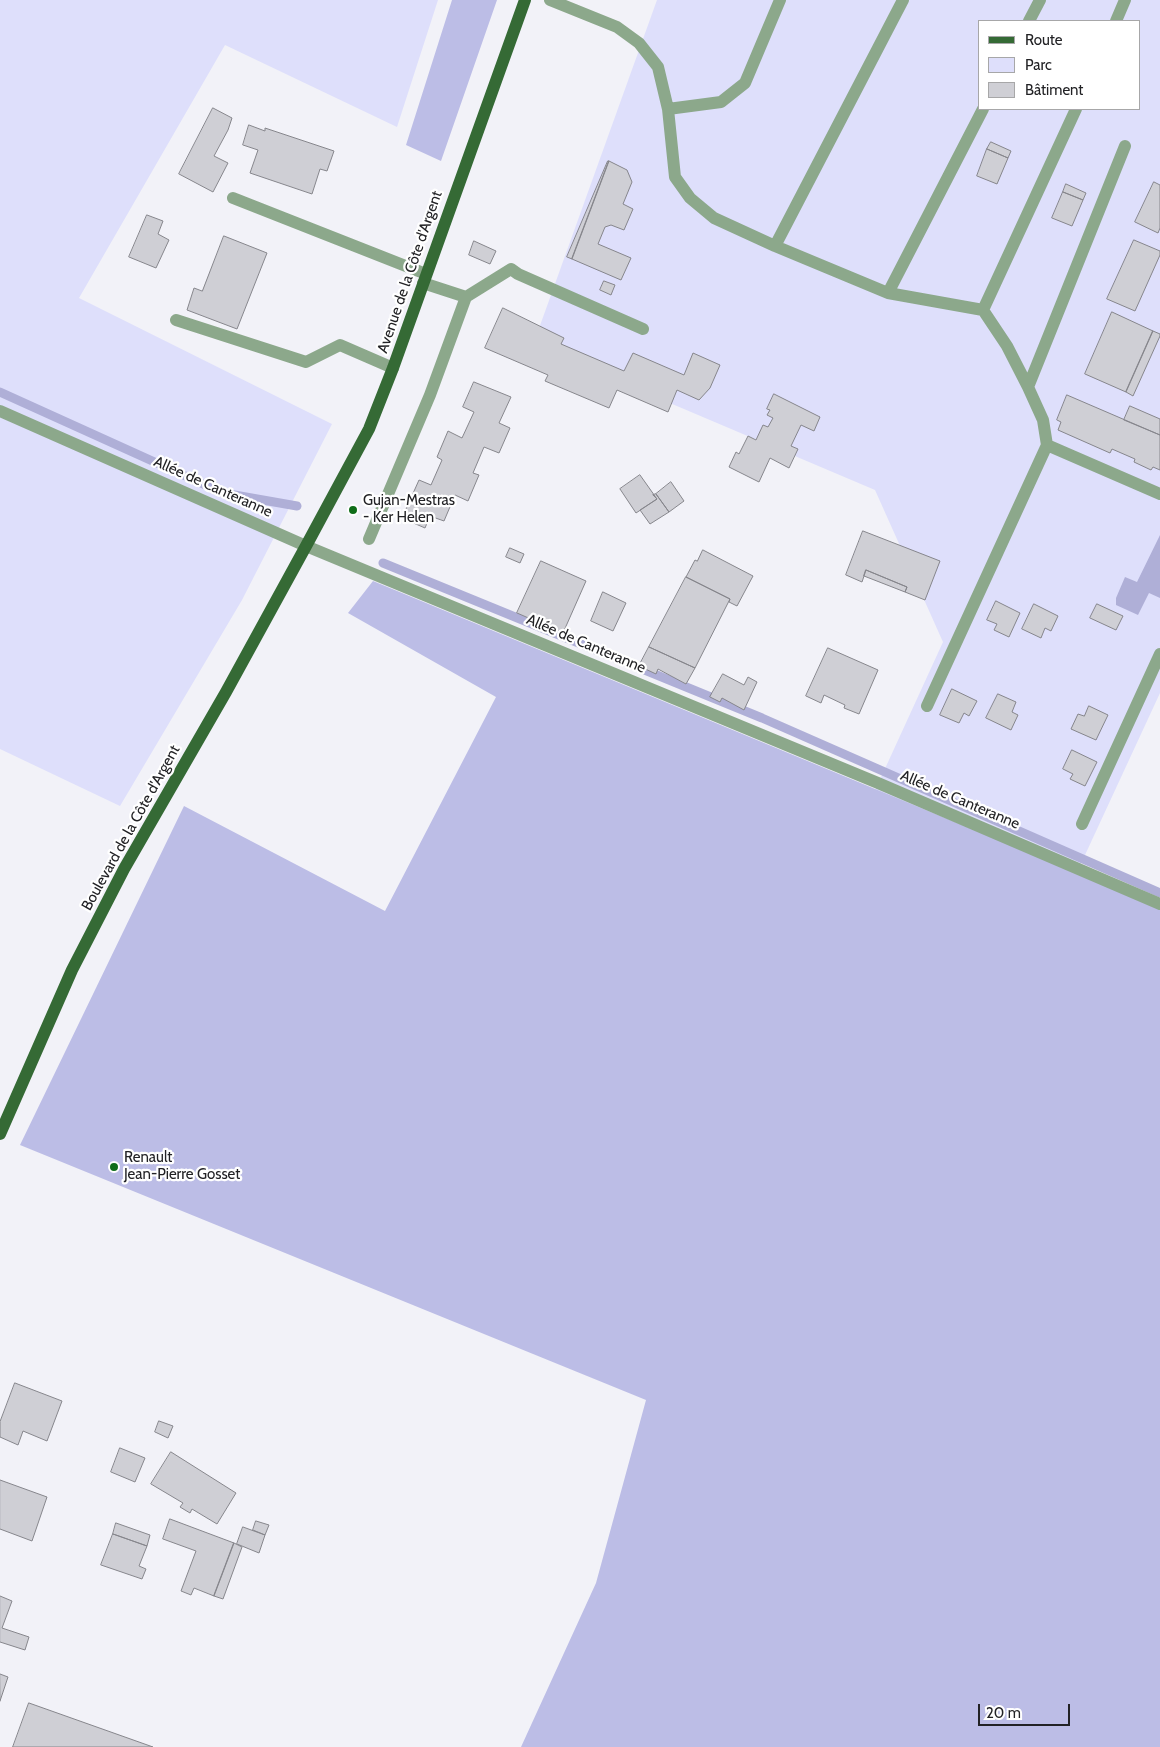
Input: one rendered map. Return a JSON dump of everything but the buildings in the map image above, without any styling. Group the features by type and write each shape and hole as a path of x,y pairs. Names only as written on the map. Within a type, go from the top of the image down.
{"main road":[{"name":"Avenue de la Côte d'Argent","path":"306,546 368,429 393,368 524,0"},
{"name":"Boulevard de la Côte d'Argent","path":"0,1134 72,970 124,869 306,546"}],"street":[{"path":"550,0 617,27 639,43 658,67 668,109 675,177 690,198 714,218 775,246 888,293 983,310 1007,346 1043,420 1048,446 928,706"},
{"path":"668,109 721,102 745,83 780,0"},
{"path":"775,246 903,0"},
{"path":"1030,20 1040,0"},
{"path":"1116,20 1125,0"},
{"path":"888,293 983,110"},
{"path":"983,310 1076,110"},
{"path":"1028,387 1125,146"},
{"path":"233,198 466,298"},
{"path":"369,539 430,395 466,298 511,269 518,274 643,329"},
{"path":"176,320 306,362 340,345 393,368"},
{"name":"Allée de Canteranne","path":"0,411 306,546 878,783 1160,904"},
{"path":"1048,446 1160,494"},
{"path":"1082,824 1160,654"}],"green space":[{"path":"0,0 438,0 397,127 225,45 79,298 332,424 242,600 120,806 0,749"},
{"path":"657,0 1160,0 1160,693 1054,922 856,832 943,642 875,490 533,345"}],"shaded area":[{"path":"452,0 497,0 441,161 406,145"},
{"path":"1160,535 1160,598 1149,593 1138,615 1116,605 1116,598 1125,577 1137,582"},
{"path":"373,581 1160,907 1160,1747 521,1747 596,1583 646,1400 20,1145 184,806 385,911 496,697 348,613"}],"waterway":[{"path":"0,392 223,493 297,506"},
{"path":"383,563 762,718 1160,893"}],"place":[{"name":"Gujan-Mestras - Ker Helen","path":"353,510"},
{"name":"Renault Jean-Pierre Gosset","path":"114,1167"}]}
